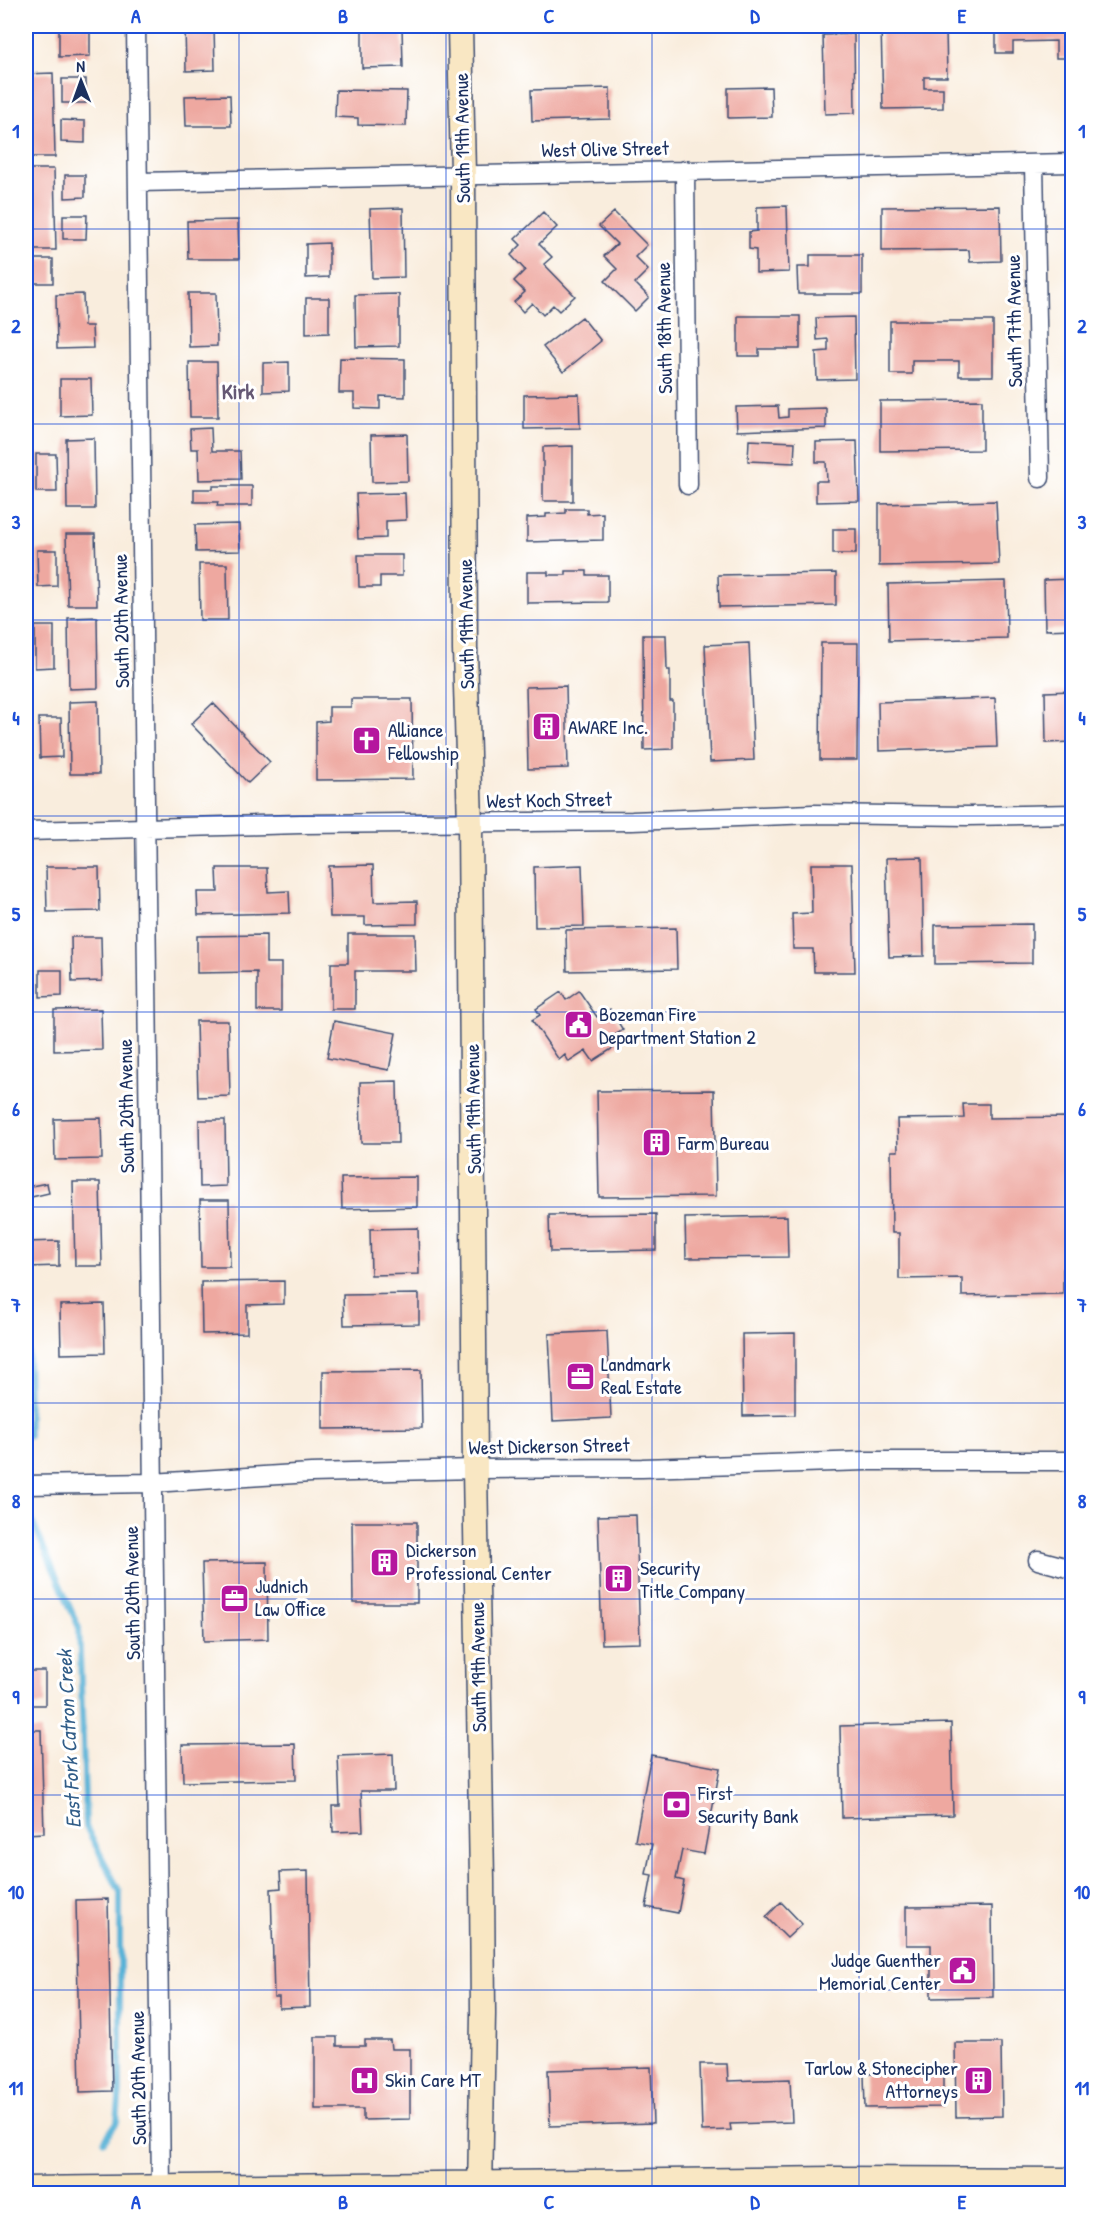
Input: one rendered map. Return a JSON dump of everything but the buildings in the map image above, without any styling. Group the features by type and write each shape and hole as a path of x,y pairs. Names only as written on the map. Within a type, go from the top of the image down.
{"main road":[{"name":"South 19th Avenue","path":"460,26 464,174 465,650 470,824 475,1469 483,1891 481,2188"},
{"path":"26,2189 481,2188 832,2179 1072,2180"},
{"path":"928,2193 1032,2181"}],"street":[{"name":"South 20th Avenue","path":"136,26 161,2187"},
{"name":"West Olive Street","path":"138,182 1072,163"},
{"name":"South 17th Avenue","path":"1034,164 1040,478"},
{"name":"South 18th Avenue","path":"685,170 688,484"},
{"name":"West Koch Street","path":"26,831 301,824 633,821 813,814 968,816 1072,814"},
{"name":"West Dickerson Street","path":"26,1485 152,1483 311,1473 475,1469 866,1461 1072,1461"},
{"path":"1038,1560 1072,1569"}],"waterway":[{"name":"East Fork Catron Creek","path":"26,1318 29,1436"},
{"name":"East Fork Catron Creek","path":"29,1514 79,1628 86,1827 120,1892 120,2090 117,2122 104,2141"}],"place":[{"name":"AWARE Inc.","path":"547,727"},
{"name":"Alliance Fellowship","path":"367,741"},
{"name":"Bozeman Fire Department Station 2","path":"578,1025"},
{"name":"Farm Bureau","path":"657,1143"},
{"name":"Landmark Real Estate","path":"580,1376"},
{"name":"Dickerson Professional Center","path":"385,1562"},
{"name":"Security Title Company","path":"619,1579"},
{"name":"Judnich Law Office","path":"234,1598"},
{"name":"First Security Bank","path":"677,1805"},
{"name":"Judge Guenther Memorial Center","path":"962,1971"},
{"name":"Skin Care MT","path":"364,2080"},
{"name":"Tarlow & Stonecipher Attorneys","path":"979,2080"}],"district":[{"name":"Kirk","path":"238,392"}]}
